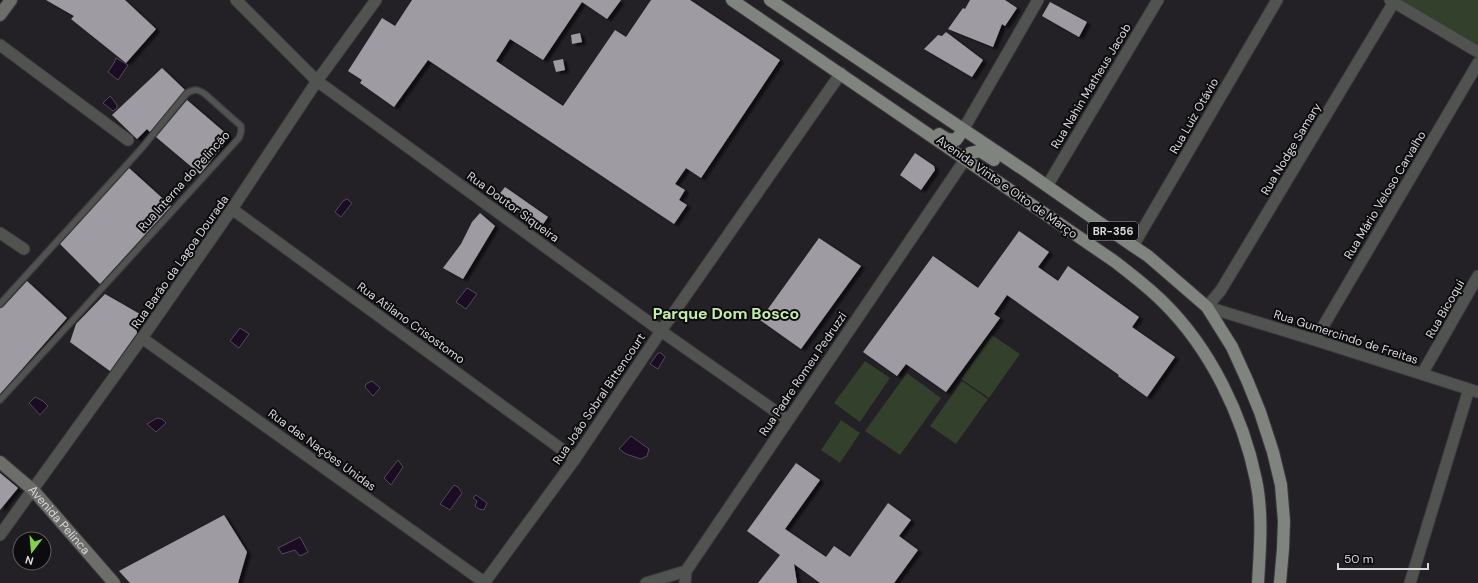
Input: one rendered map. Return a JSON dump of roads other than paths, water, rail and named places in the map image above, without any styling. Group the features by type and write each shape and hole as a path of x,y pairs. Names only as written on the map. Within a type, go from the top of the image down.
{"main road":[{"path":"0,14 11,0"},
{"name":"Avenida Vinte e Oito de Março","path":"732,0 858,84 1108,257 1141,281 1164,302 1189,331 1224,387 1237,415 1251,459 1256,481 1260,513 1258,583"},
{"name":"Avenida Vinte e Oito de Março","path":"770,0 1068,200 1148,256 1207,307 1232,347 1258,406 1273,452 1281,484 1284,521 1280,583"},
{"path":"858,84 867,84 947,139 956,140 963,130"},
{"path":"966,158 970,153 980,151 1052,198 1068,200"},
{"name":"Avenida Pelinca","path":"0,462 33,490 114,583"}],"street":[{"name":"Rua Doutor Siqueira","path":"236,0 317,81 661,331 788,420"},
{"name":"Rua Barão da Lagoa Dourada","path":"0,535 142,338 232,209 317,81 376,0"},
{"path":"963,130 1038,0"},
{"name":"Rua Nahin Matheus Jacob","path":"1047,186 1158,0"},
{"name":"Rua Luiz Otávio","path":"1133,246 1277,0"},
{"path":"1392,1 1478,52"},
{"name":"Rua Nodge Samary","path":"1207,307 1221,290 1392,1"},
{"path":"0,45 128,140"},
{"name":"Rua Mário Veloso Carvalho","path":"1315,340 1478,63"},
{"name":"Rua João Sobral Bittencourt","path":"484,581 575,459 661,331 841,73"},
{"name":"Rua Padre Romeu Pedruzzi","path":"686,571 966,158"},
{"name":"Rua Atilano Crisostomo","path":"232,209 575,459"},
{"path":"0,233 24,249"},
{"name":"Rua Bicoqui","path":"1422,374 1478,276"},
{"name":"Rua Gumercindo de Freitas","path":"1207,307 1474,390"},
{"name":"Rua das Nações Unidas","path":"142,338 484,581"},
{"path":"1410,583 1474,390"},
{"path":"646,583 686,571 685,583"}],"lane":[{"name":"Rua Interna do Pelincão","path":"0,304 141,149 187,93 194,89 199,90 241,126 239,138 0,400"}],"district":[{"name":"Parque Dom Bosco","path":"726,313"}]}
